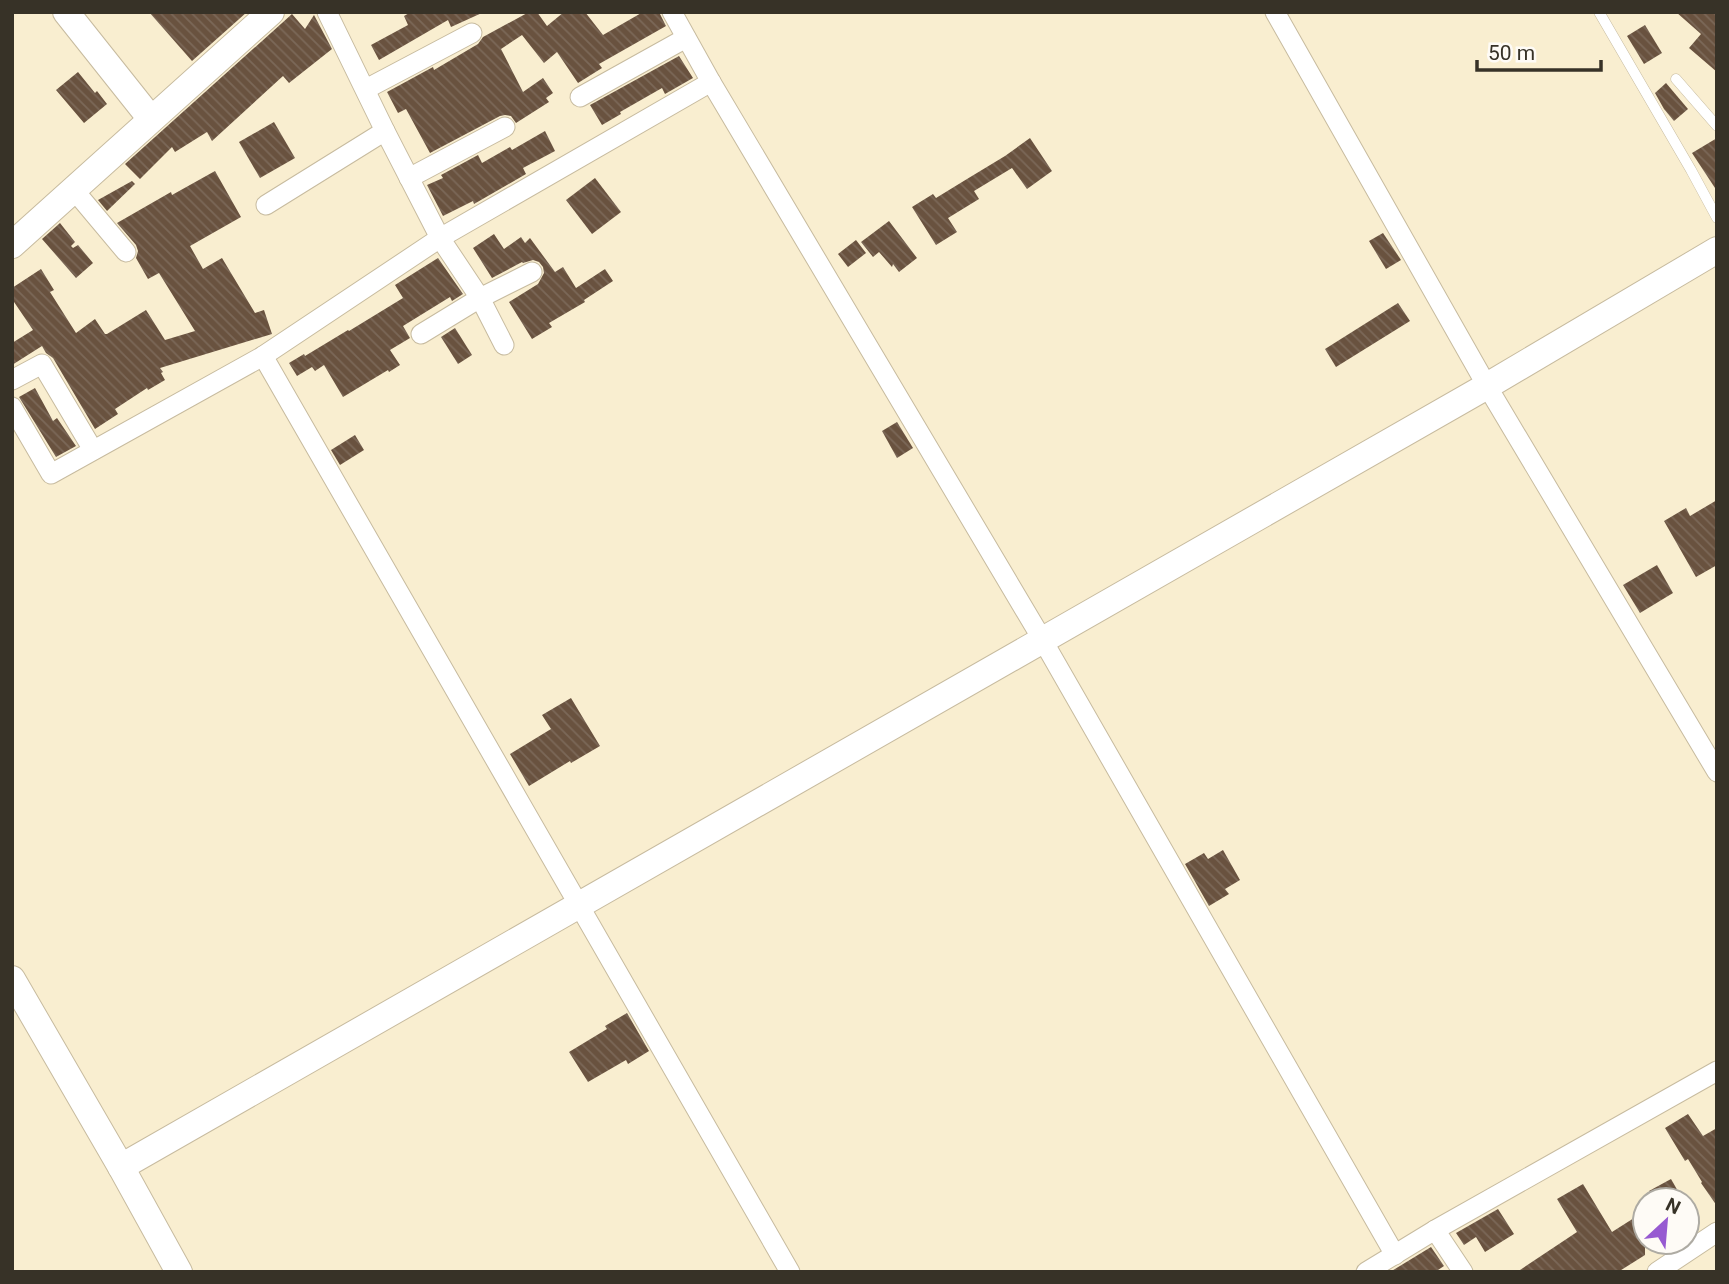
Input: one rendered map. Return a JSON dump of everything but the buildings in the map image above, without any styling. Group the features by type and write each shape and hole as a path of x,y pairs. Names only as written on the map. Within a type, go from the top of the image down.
{"street":[{"path":"66,12 151,119"},
{"path":"12,245 271,12"},
{"path":"327,12 440,238 480,298 504,345"},
{"path":"672,12 1042,639 1395,1255"},
{"path":"1275,12 1487,386 1717,772"},
{"path":"366,89 472,33"},
{"path":"580,97 687,38"},
{"path":"12,407 51,474 263,356 440,238 711,82"},
{"path":"409,178 505,127"},
{"path":"266,205 385,131"},
{"path":"74,191 126,253"},
{"path":"121,1167 1487,386 1717,250"},
{"path":"421,334 480,298 532,272"},
{"path":"263,356 790,1272"},
{"path":"12,380 43,357 93,450"},
{"path":"12,979 121,1167 175,1270"},
{"path":"1366,1272 1434,1230 1717,1071"},
{"path":"1434,1230 1463,1272"},
{"path":"1657,1272 1717,1232"}],"lane":[{"path":"1599,12 1717,218"},
{"path":"1676,79 1717,126"}]}
